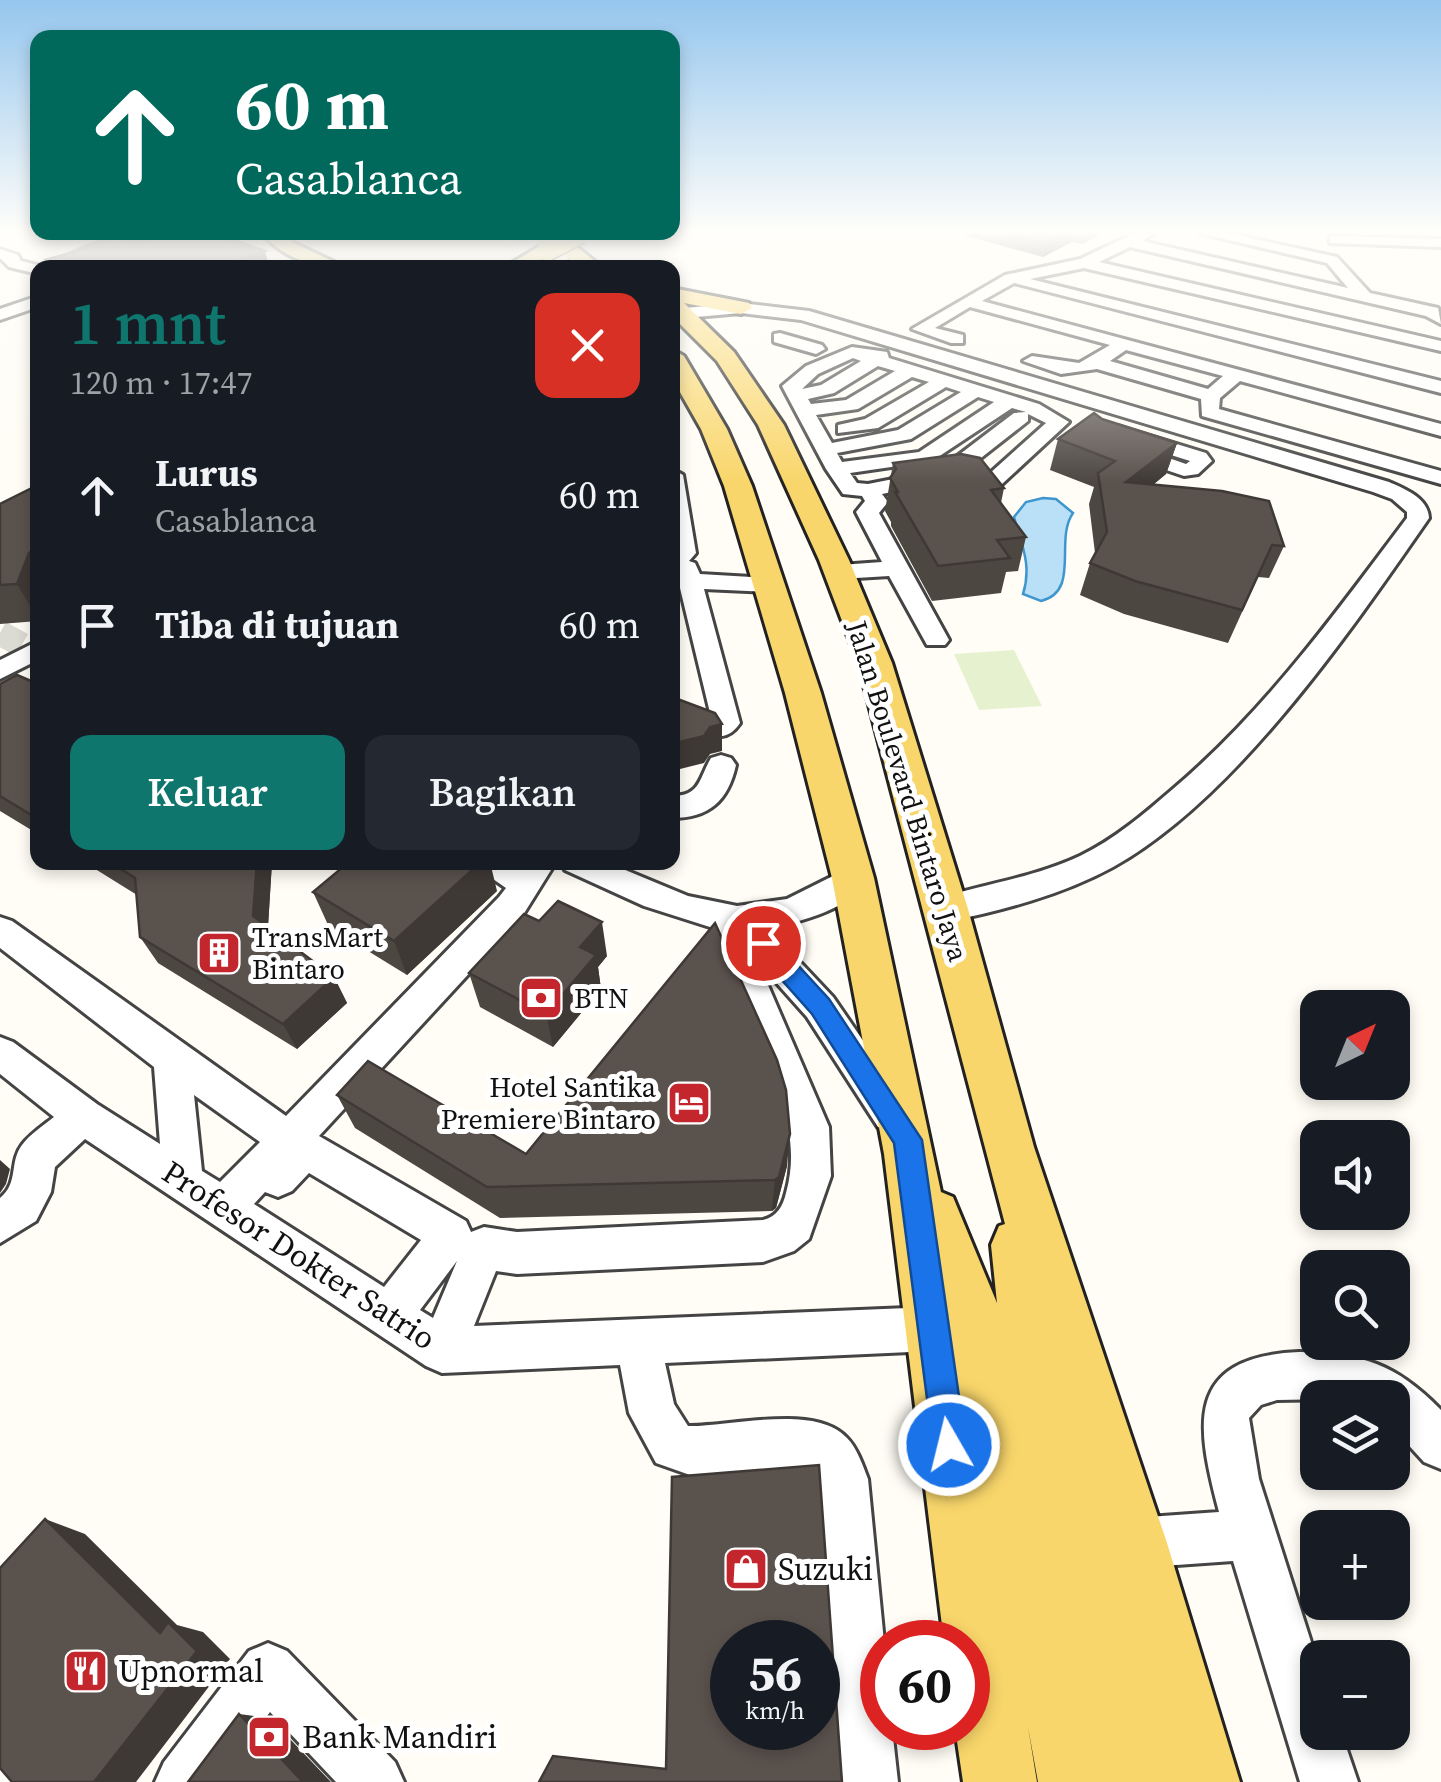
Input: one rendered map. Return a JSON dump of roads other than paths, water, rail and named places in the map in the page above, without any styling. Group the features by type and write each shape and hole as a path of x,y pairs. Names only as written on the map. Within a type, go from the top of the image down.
{"main road":[{"name":"Jalan Boulevard Bintaro Jaya","path":"709,337 770,425 837,566 875,663 946,909 1008,1146 1134,1543 1203,1782"},
{"name":"Jalan Boulevard Bintaro Jaya","path":"709,337 728,461 768,579 853,878 909,1147 981,1336 1134,1782"},
{"name":"Jalan Boulevard Bintaro Jaya","path":"1000,1782 981,1336 1008,1146"},
{"name":"Jalan Boulevard Bintaro Jaya","path":"981,1336 1037,1582 1075,1782"}],"street":[{"path":"709,337 777,316"},
{"path":"806,316 842,326 882,349 910,370 1032,408 1059,422 995,480 978,482 946,475 868,490 850,488 791,386 844,353 882,349 1133,412 1169,436 1381,487 1414,504 1441,495"},
{"path":"943,316 920,329 976,345"},
{"path":"1021,316 1441,430"},
{"path":"1160,316 1441,386"},
{"path":"1178,359 1230,316"},
{"path":"1313,316 1441,346"},
{"path":"709,337 842,326"},
{"path":"766,352 788,364 816,349 842,326"},
{"path":"709,337 816,349"},
{"path":"1014,356 1070,372 1084,371 1124,344"},
{"path":"1096,363 1210,396"},
{"path":"800,404 851,404 910,370"},
{"path":"1098,402 1136,374"},
{"path":"1236,375 1210,396 1209,412 1441,478"},
{"path":"826,451 943,380"},
{"path":"1133,412 1169,384"},
{"path":"826,451 904,435 975,390"},
{"path":"826,451 925,457 1009,401"},
{"path":"946,475 1032,408"},
{"path":"868,490 877,502 866,512 936,640"},
{"path":"946,909 1002,898 1094,863 1137,836 1216,771 1297,684 1418,518 1414,504"},
{"path":"837,566 895,562"},
{"path":"682,572 768,579"},
{"path":"682,572 768,579"},
{"path":"682,572 726,723 718,729 706,725"},
{"path":"0,671 30,654"},
{"path":"680,807 693,807 716,788 721,765"},
{"path":"591,870 618,884 734,919 820,1006 909,1147"},
{"path":"232,1213 289,1140 511,906 532,873"},
{"path":"734,919 815,902 853,878"},
{"path":"442,1350 484,1248 516,1253 762,1242 781,1238 796,1225 812,1182 813,1137 799,1088 760,1016 734,919"},
{"path":"0,930 172,1059 289,1140"},
{"name":"Profesor Dokter Satrio","path":"0,1053 83,1116 442,1350 981,1336"},
{"path":"172,1059 183,1180"},
{"path":"0,1224 21,1207 31,1192 36,1158 83,1116"},
{"path":"232,1213 305,1149 451,1234 389,1315"},
{"path":"638,1342 652,1413 673,1446 690,1450 808,1442 829,1453 844,1479 869,1782"},
{"path":"1329,1782 1252,1536 1232,1465 1224,1417 1240,1390 1278,1375 1347,1374 1389,1390 1441,1445"},
{"path":"1134,1543 1252,1536"},
{"path":"184,1782 268,1670 375,1782"}],"water":[{"path":"1056,499 1073,513 1068,524 1060,587 1041,601 1023,594 1026,565 1014,517 1026,502"}],"tunnel":[{"path":"0,633 30,649"}],"place":[{"name":"TransMart Bintaro","path":"219,953"},
{"name":"BTN","path":"541,998"},
{"name":"Hotel Santika Premiere Bintaro","path":"689,1103"},
{"name":"Suzuki","path":"746,1569"},
{"name":"Upnormal","path":"86,1671"},
{"name":"Bank Mandiri","path":"269,1737"}]}
